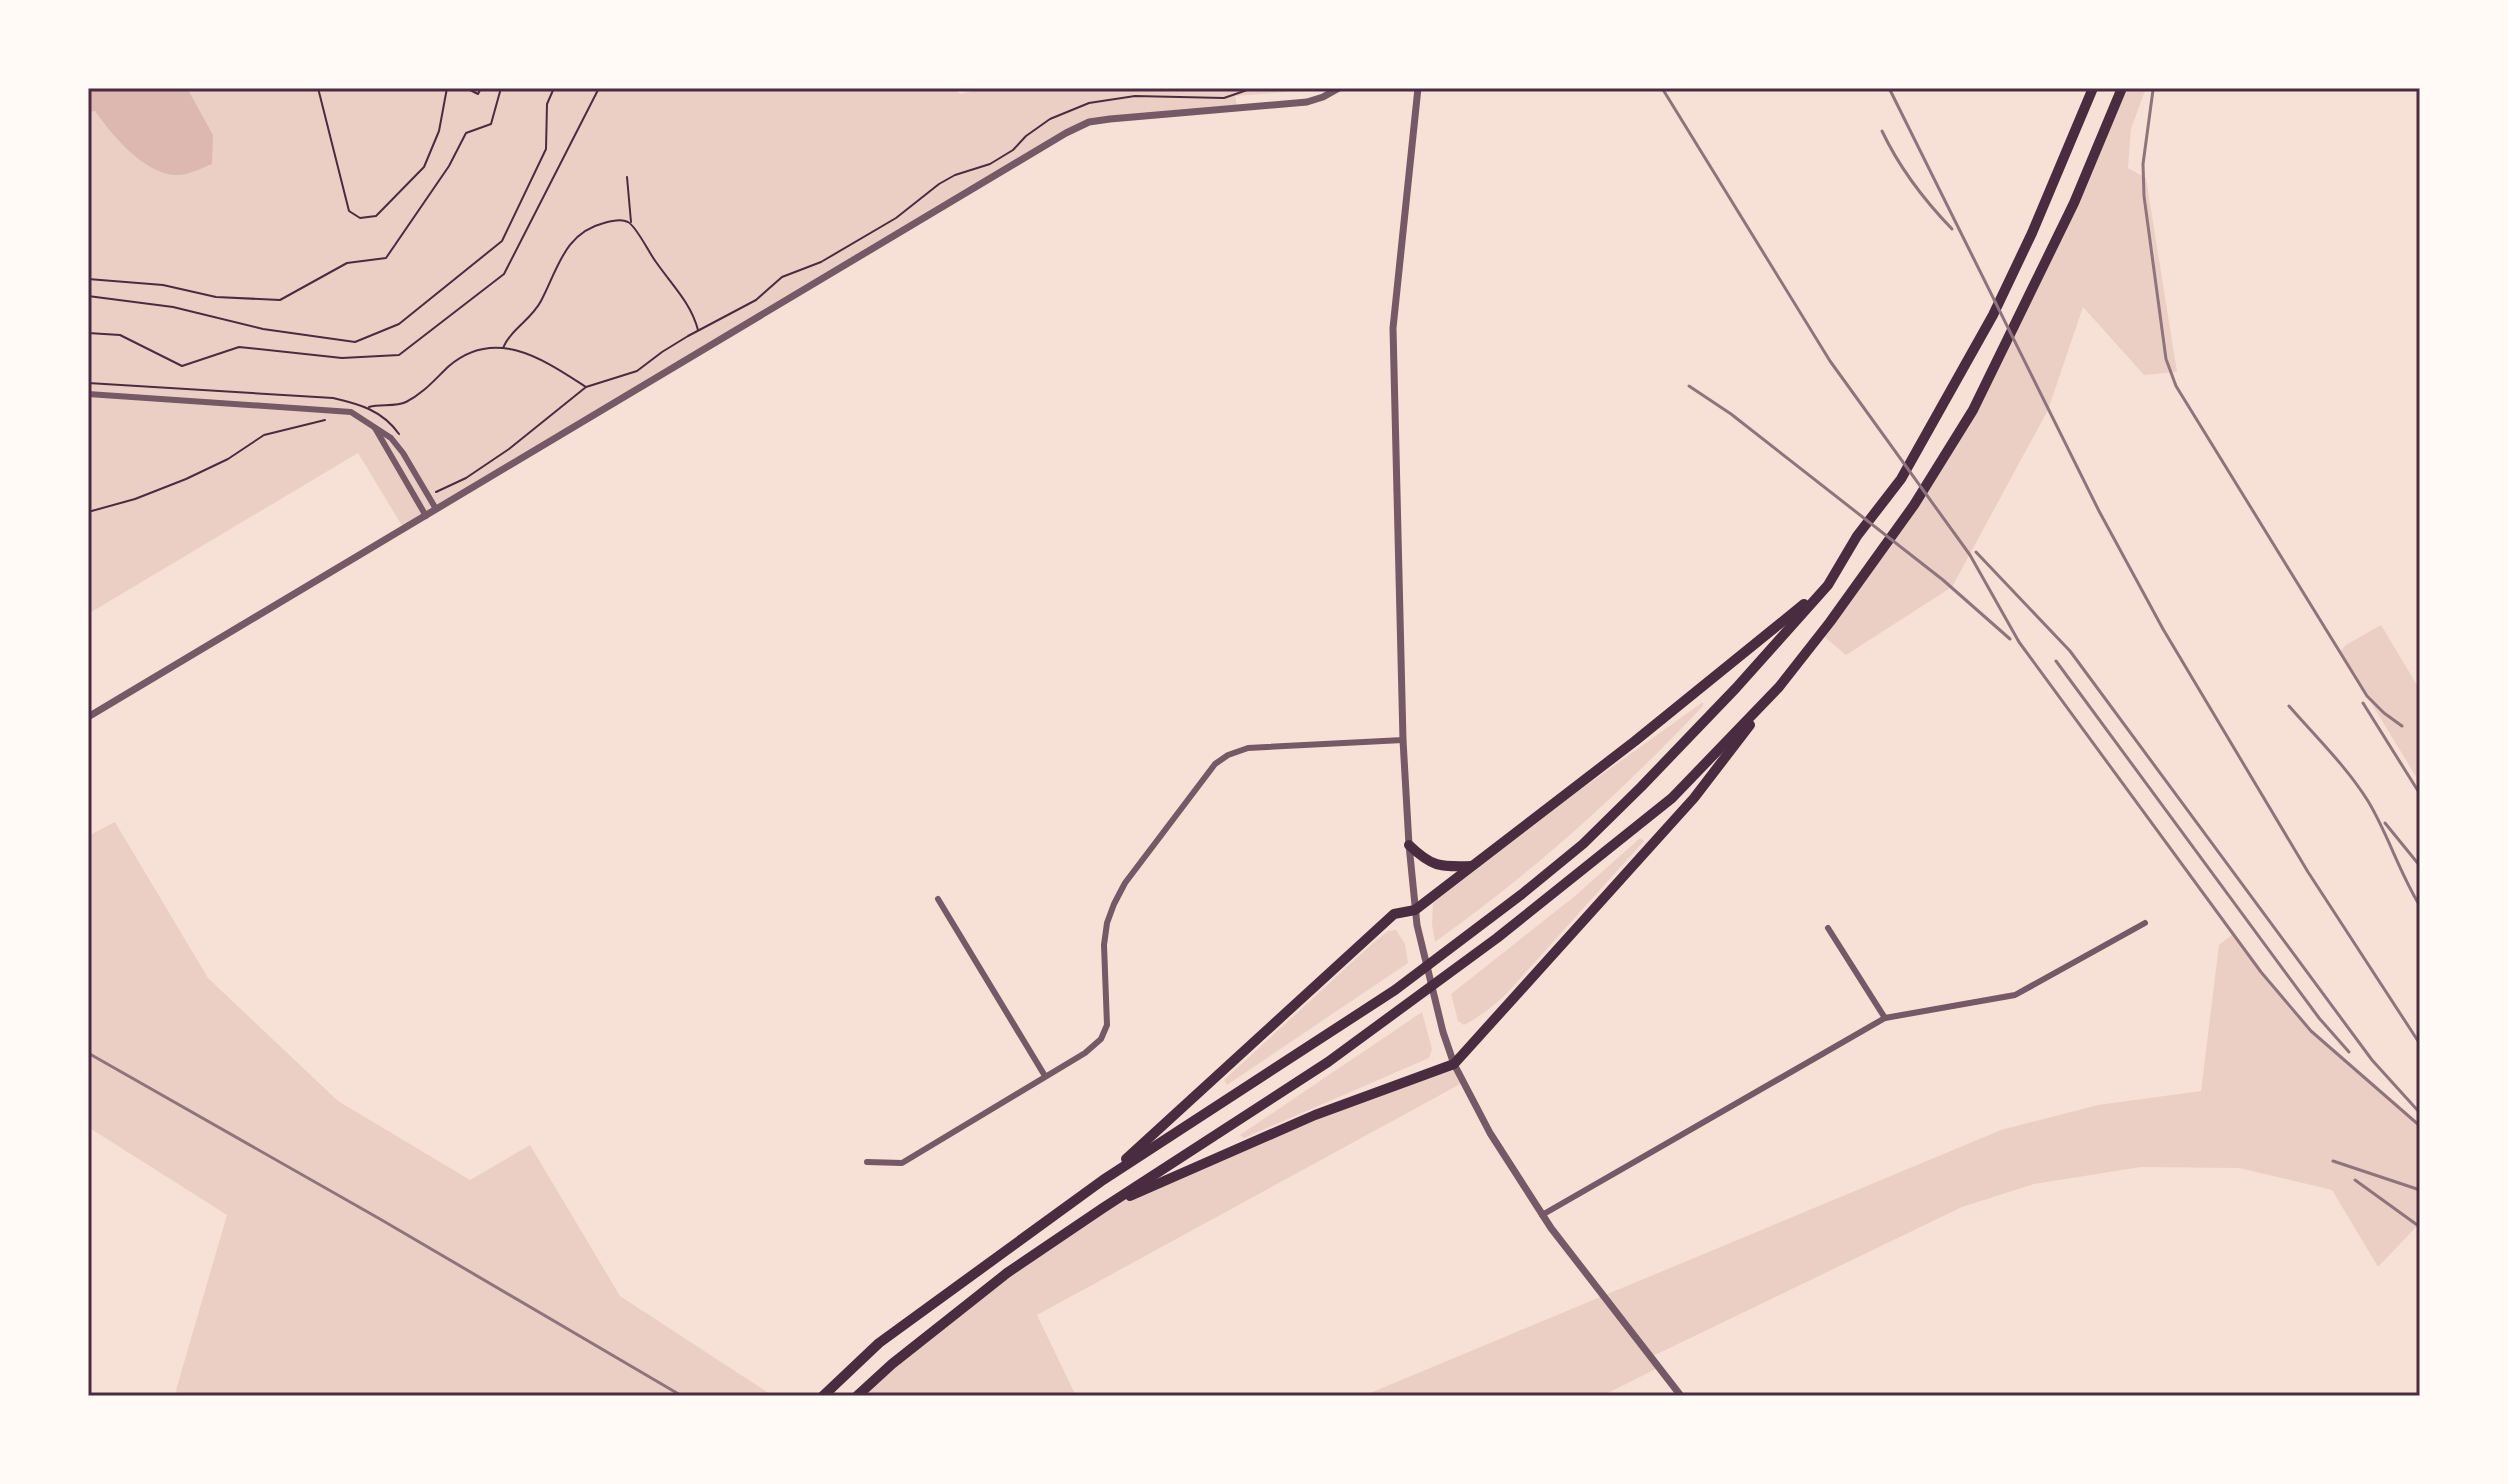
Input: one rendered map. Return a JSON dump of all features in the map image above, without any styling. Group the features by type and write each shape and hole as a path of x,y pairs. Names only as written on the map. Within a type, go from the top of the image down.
{"highway":[{"path":"823,1396 879,1343 1103,1180 1395,990 1583,844 1641,787 1736,688 1828,585 1857,536 1901,479 1993,315 2032,233 2093,88"},
{"path":"1103,1208 1315,1115 1454,1064 1694,798 1830,622 1914,505 1973,410 2074,203 2122,88"},
{"path":"1103,1180 1394,914 1415,910 1635,741 1828,585"},
{"path":"857,1396 892,1364 1007,1273 1328,1062 1497,938 1672,798 1779,687"},
{"path":"1409,845 1425,861 1439,867 1471,866"}],"street":[{"path":"88,717 1066,133 1089,122 1237,106 1307,102 1339,88"},
{"path":"1418,88 1393,328 1403,740 1417,925 1454,1064 1490,1135 1542,1215 1681,1396"},
{"path":"88,394 351,412 391,438 436,509"},
{"path":"373,425 426,516"},
{"path":"867,1162 902,1163 1094,1046 1105,1033 1107,1025 1104,945 1114,904 1125,883 1215,764 1228,755 1248,748 1403,740"},
{"path":"938,899 1045,1076"},
{"path":"1542,1215 1885,1018 2015,995 2145,923"},
{"path":"1828,928 1885,1018"}],"path":[{"path":"318,88 349,211 360,218 376,216 424,167 439,131 447,88"},
{"path":"466,88 478,94 481,88"},
{"path":"88,279 163,285 216,297 280,300 347,263 386,258 449,166 466,133 491,124 501,88"},
{"path":"88,296 173,307 263,329 355,342 399,324 502,241 546,149 547,104 554,88"},
{"path":"88,333 120,335 182,366 239,347 342,358 399,355 504,274 599,88"},
{"path":"430,495 466,478 509,449 586,387 637,371 698,330 756,300 782,277 821,262 896,218 939,184 955,175 990,164 1013,150 1050,119 1080,105 1135,96 1224,98 1253,88"},
{"path":"627,177 631,223 646,250 687,303 698,330"},
{"path":"503,348 508,338 533,315 569,243 595,226 625,220 631,223"},
{"path":"368,408 403,404 430,386 451,365 479,350 503,348 527,353 544,360 586,387"},
{"path":"88,512 135,499 186,479 228,459 264,435 283,428 323,421 334,411"}],"shaded area":[{"path":"88,88 955,88 960,94 984,88 1318,88 1235,96 1237,106 1089,122 404,529 358,453 88,614"},
{"path":"88,88 187,88 213,135 212,164 180,175 152,168 120,142 95,111 88,112"},
{"path":"2122,88 2146,88 2131,129 2128,168 2146,178 2177,372 2144,375 2083,307 2048,410 1952,587 1846,655 1821,634 1973,410"},
{"path":"2381,625 2420,690 2420,783 2340,652 2346,645"},
{"path":"1703,702 1703,706 1672,738 1575,830 1507,888 1435,942 1433,903 1573,795"},
{"path":"115,822 208,978 338,1101 470,1180 530,1145 620,1296 773,1396 178,1396 176,1390 227,1215 88,1127 88,836"},
{"path":"1640,838 1644,841 1508,992 1470,1022 1464,1025 1458,1021 1451,994 1575,896"},
{"path":"1396,930 1405,944 1408,963 1227,1085 1224,1080 1374,942 1388,931"},
{"path":"2233,934 2311,1031 2420,1126 2420,1223 2378,1267 2332,1190 2239,1168 2141,1167 2034,1184 1962,1207 1651,1357 1658,1368 1602,1396 1363,1396 2001,1130 2098,1105 2201,1091 2219,945"},
{"path":"1422,1012 1432,1049 1429,1058 1244,1138 1240,1135"},
{"path":"1454,1064 1464,1082 1037,1315 1076,1396 857,1396 892,1364 1103,1208 1315,1115"}],"railway":[{"path":"1662,88 1830,361 1970,555 2019,642 2261,972 2311,1031 2420,1126"},
{"path":"1889,88 2099,511 2163,629 2308,872 2420,1044"},
{"path":"2153,90 2143,164 2144,196 2166,359 2176,386 2367,696 2402,726"},
{"path":"1882,131 1913,183 1952,229"},
{"path":"1689,386 1731,414 1943,580 2010,639"},
{"path":"1976,552 2070,651 2372,1060 2420,1113"},
{"path":"2056,661 2319,1018 2349,1052"},
{"path":"2363,703 2420,794"},
{"path":"2289,706 2368,801 2420,906"},
{"path":"2385,823 2420,866"},
{"path":"88,1053 682,1396"},
{"path":"2333,1161 2420,1190"},
{"path":"2355,1180 2420,1227"}]}
